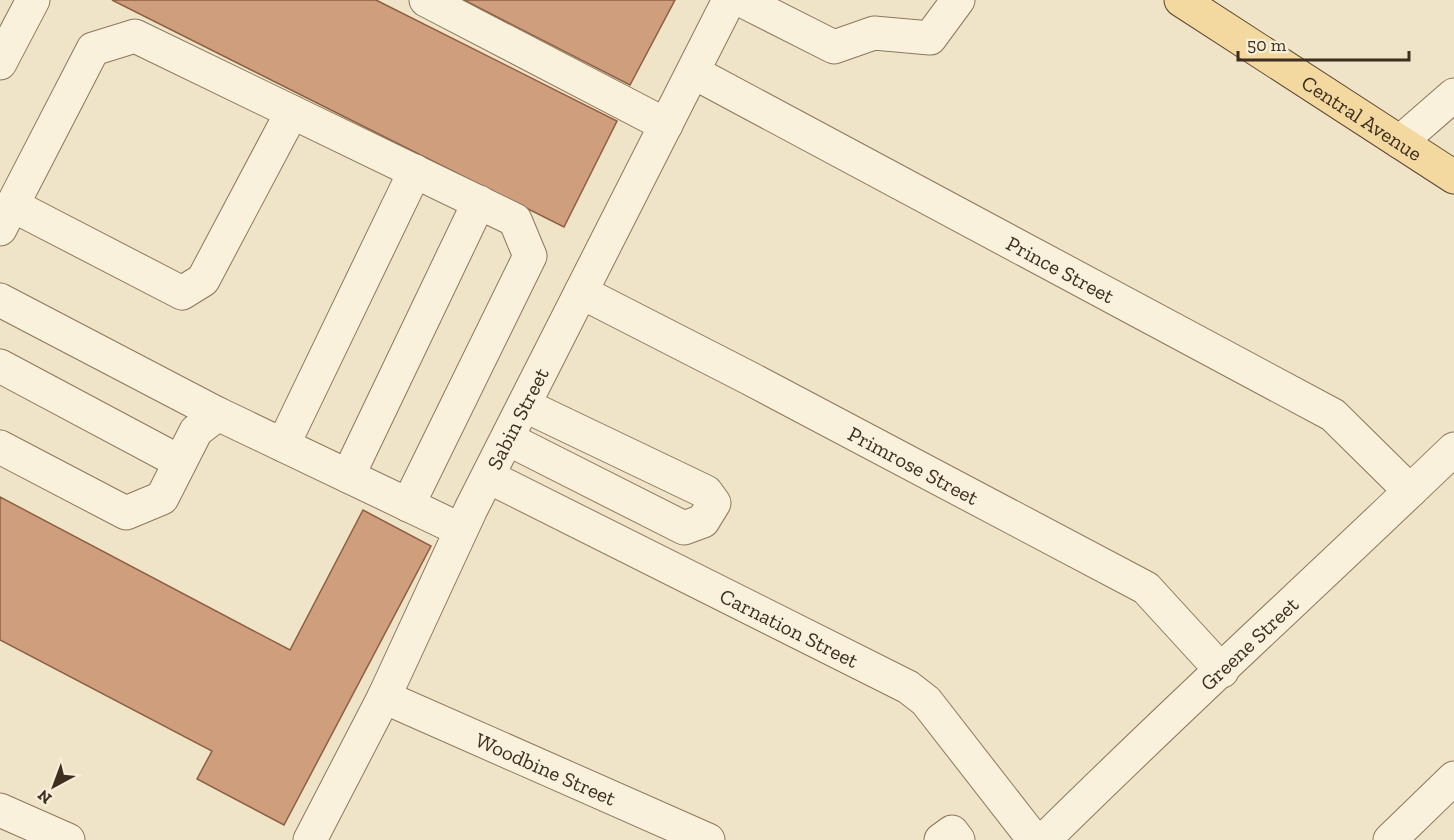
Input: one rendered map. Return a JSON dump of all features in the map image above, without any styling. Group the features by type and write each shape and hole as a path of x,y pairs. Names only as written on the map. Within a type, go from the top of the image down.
{"main road":[{"name":"Central Avenue","path":"1181,0 1454,177"}],"street":[{"path":"0,63 33,0"},
{"path":"426,0 666,125"},
{"name":"Sabin Street","path":"310,840 384,697 461,530 729,0"},
{"path":"741,0 834,47 874,33 930,38 958,0"},
{"path":"292,112 203,280 182,293 6,217 93,50 135,36 415,171 515,220 530,256 408,505"},
{"name":"Prince Street","path":"693,72 1333,415 1410,491"},
{"path":"1400,142 1454,95"},
{"path":"283,445 415,171"},
{"path":"348,476 479,202"},
{"name":"Primrose Street","path":"580,292 813,411 1146,588 1222,670"},
{"path":"0,300 218,414 461,530"},
{"path":"0,366 180,462"},
{"path":"508,439 684,528 704,521 714,503 706,492 524,405"},
{"path":"0,447 126,513 162,498 196,431 218,414"},
{"name":"Greene Street","path":"1042,840 1144,740 1222,670 1454,449"},
{"name":"Carnation Street","path":"489,477 908,687 926,701 1028,832 1042,840"},
{"name":"Woodbine Street","path":"384,697 708,840"},
{"path":"1390,840 1422,828 1454,778"},
{"path":"0,810 68,840"},
{"path":"941,840 952,832 958,840"}],"building":[{"path":"112,0 376,0 617,121 564,227"},
{"path":"464,0 675,0 630,85"},
{"path":"0,497 290,650 363,510 431,546 284,825 197,779 212,751 0,640"}]}
